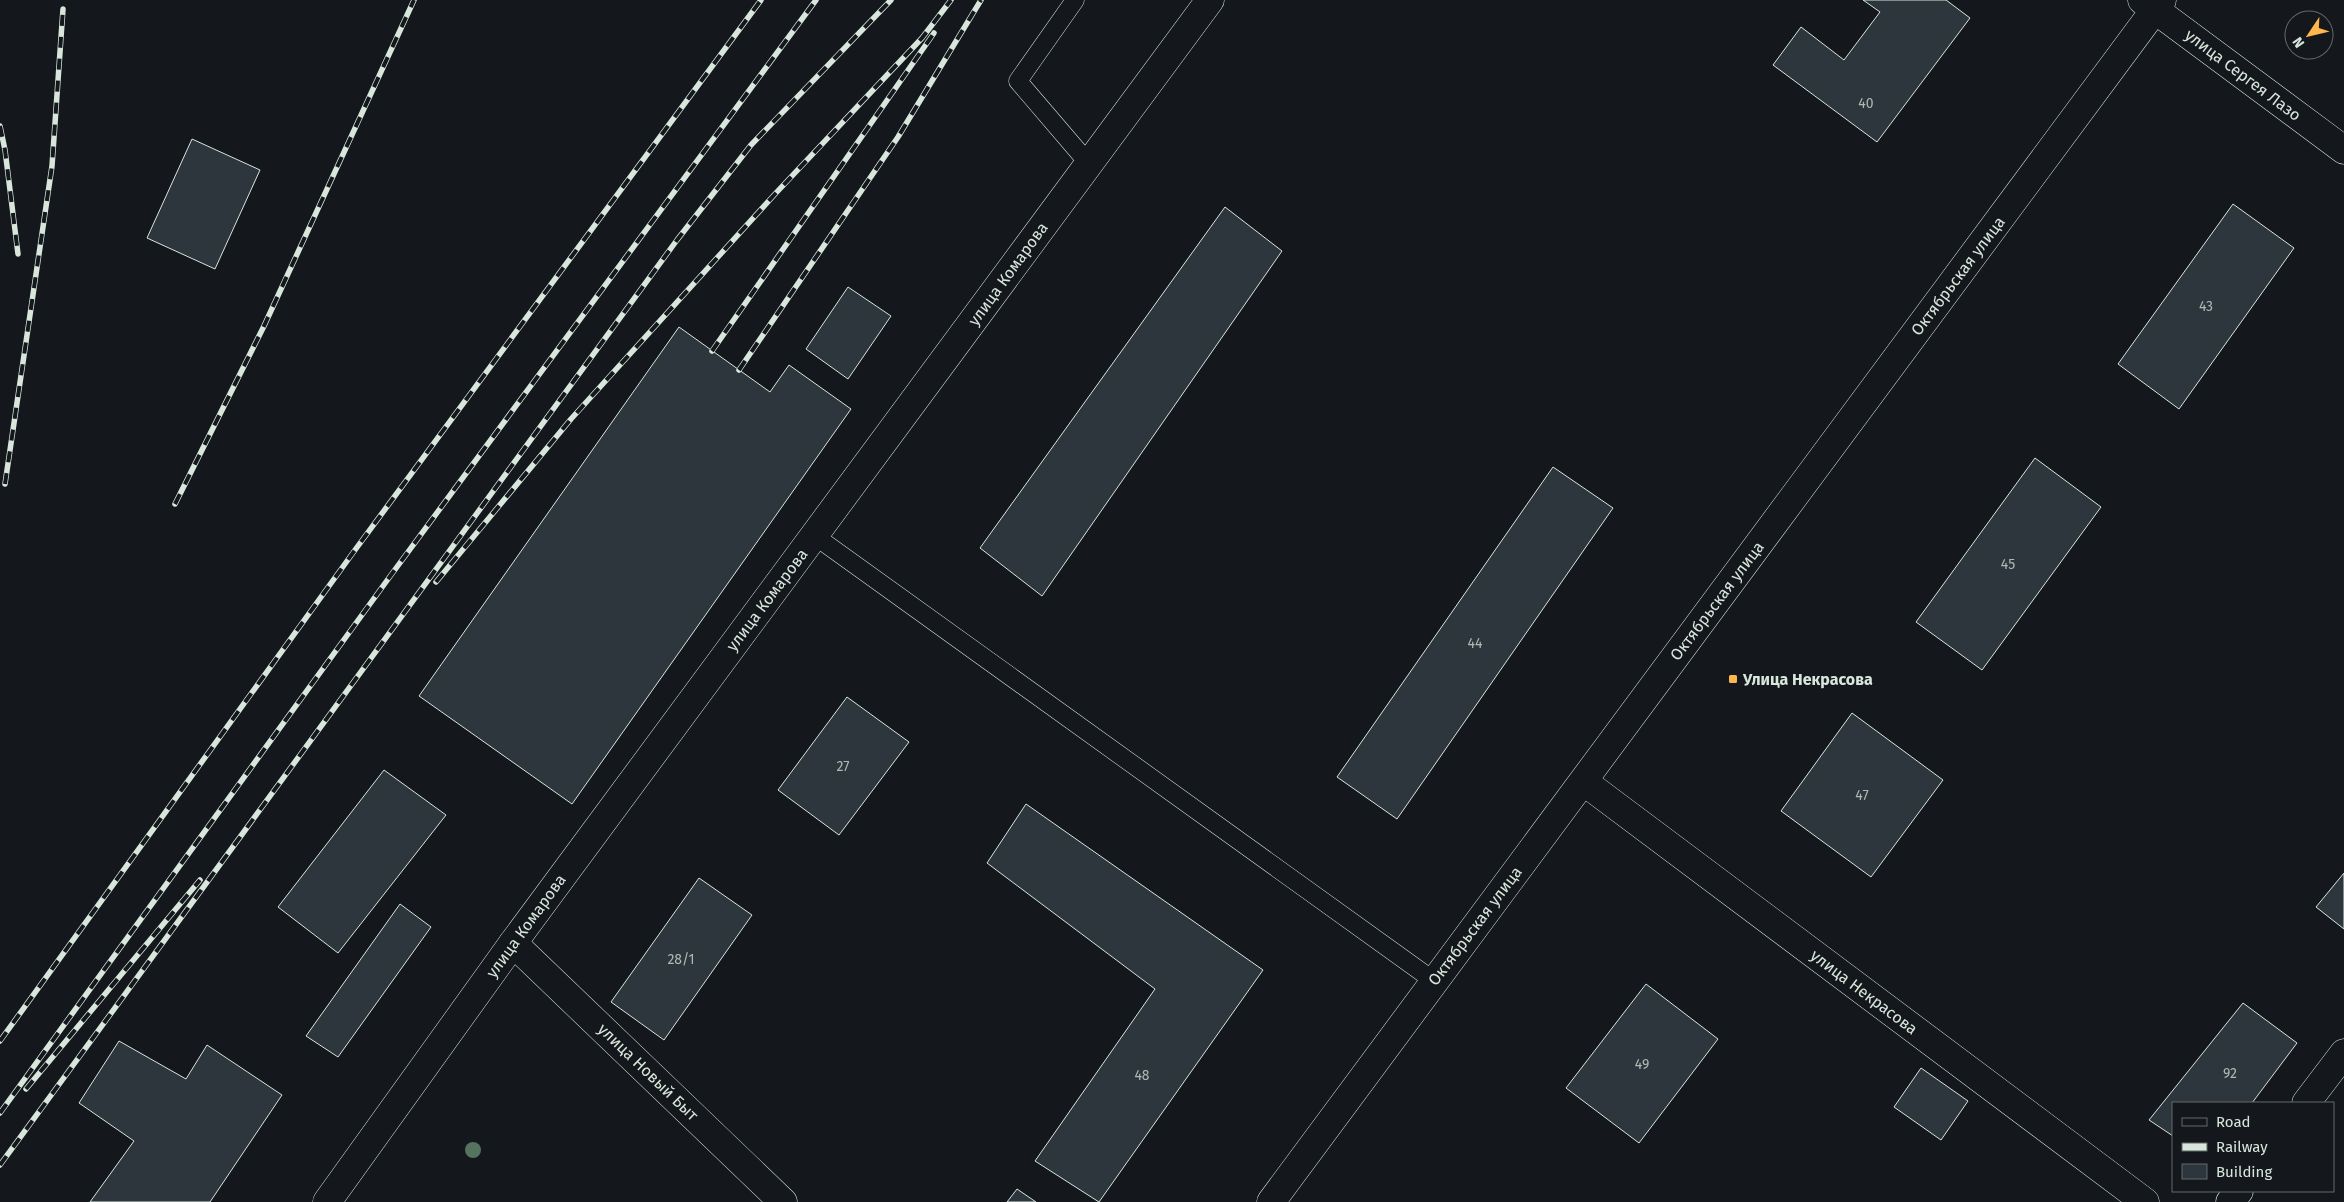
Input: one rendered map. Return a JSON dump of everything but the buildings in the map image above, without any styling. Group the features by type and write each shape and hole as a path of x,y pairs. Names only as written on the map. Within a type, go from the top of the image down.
{"street":[{"name":"улица Комарова","path":"326,1202 513,943 1210,0"},
{"name":"улица Сергея Лазо","path":"2153,3 2344,150"},
{"name":"Октябрьская улица","path":"1271,1202 1583,781 2153,3"},
{"name":"улица Некрасова","path":"1583,781 2145,1202"},
{"name":"улица Новый Быт","path":"513,943 782,1202"},
{"path":"2307,1102 2344,1053"},
{"path":"2230,1202 2238,1192"}],"lane":[{"path":"1075,0 1018,81 1089,164"},
{"path":"815,536 1434,981"}],"railway":[{"path":"175,504 264,326 414,0"},
{"path":"0,1041 355,550 761,0"},
{"path":"0,1113 391,575 816,0"},
{"path":"0,1165 677,240 751,145 891,0"},
{"path":"436,582 571,419 775,194 922,38 951,0"},
{"path":"739,370 898,137 981,0"},
{"path":"5,484 52,166 63,9"},
{"path":"712,351 934,33"},
{"path":"0,126 5,150 18,254"},
{"path":"26,1089 200,880"}],"place":[{"name":"Улица Некрасова","path":"1733,679"}]}
